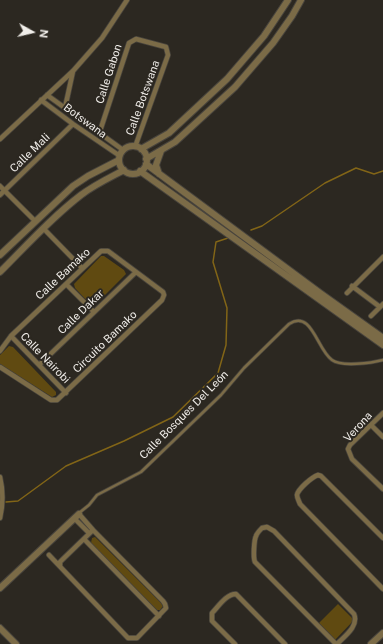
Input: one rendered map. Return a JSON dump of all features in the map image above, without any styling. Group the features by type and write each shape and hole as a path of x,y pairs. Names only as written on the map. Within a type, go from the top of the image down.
{"street":[{"path":"0,139 73,71 102,38 127,0"},
{"path":"138,148 169,133 227,79 264,36 288,0"},
{"path":"121,155 120,166 124,170 132,174 140,172 146,162 187,133 235,87 273,43 301,0"},
{"name":"Calle Gabon","path":"99,134 129,43 136,39 166,47 168,55"},
{"name":"Calle Botswana","path":"138,148 168,55"},
{"path":"65,108 73,71"},
{"name":"Botswana","path":"47,95 99,134 121,155"},
{"name":"Botswana","path":"41,100 73,124 121,155"},
{"name":"Calle Mali","path":"0,195 73,124"},
{"path":"0,255 73,186 121,155 131,146 144,152 146,162 158,174 383,345"},
{"path":"158,174 156,165 161,151"},
{"path":"0,272 80,195 124,170"},
{"path":"140,172 318,296 383,338"},
{"path":"0,186 35,221"},
{"path":"44,229 82,268"},
{"name":"Calle Bamako","path":"0,351 11,336 99,252 104,250 108,251 161,289 164,294"},
{"path":"347,293 352,286 383,257"},
{"name":"Calle Dakar","path":"39,365 136,272"},
{"path":"66,284 94,312"},
{"path":"352,286 382,306 371,316"},
{"name":"Circuito Bamako","path":"0,367 51,400 57,400 162,300 164,294"},
{"name":"Calle Nairobi","path":"11,336 66,393"},
{"name":"Verona","path":"383,413 350,445 348,449 352,459 383,489"},
{"path":"370,425 383,437"},
{"path":"383,538 321,476 314,476 299,490 297,495 300,504 383,589"},
{"path":"0,477 2,488 0,518"},
{"path":"48,555 128,638 136,638 165,610 165,604 91,532 77,516"},
{"name":"Calle Bosques Del León","path":"0,588 77,516"},
{"path":"267,527 274,531 354,614 354,625 337,644 254,562 255,538 256,534 262,528 267,527"},
{"path":"60,566 60,562 91,532"},
{"path":"84,539 159,616"},
{"path":"235,644 212,621 211,618 212,613 230,595 234,594 236,594 285,644"},
{"path":"0,628 16,644"},
{"path":"371,644 383,633"}],"lane":[{"name":"Calle Bosques Del León","path":"77,516 97,495 141,472 221,395 244,368 293,321 303,321 309,326 324,352 331,360 337,363 344,364 383,360"}],"shaded area":[{"path":"101,256 104,256 124,270 126,274 96,304 90,304 75,288 74,284"},
{"path":"9,346 13,347 56,392 56,395 52,397 0,364 0,355"},
{"path":"95,537 161,603 163,606 160,610 157,610 91,543 92,538"},
{"path":"338,604 354,620 335,640 319,623"}],"waterway":[{"path":"251,230 262,226 325,183 356,168 374,174 383,171"},
{"path":"6,502 18,501 66,466 124,441 173,417 218,373 226,345 227,308 213,262 216,242 228,238"}]}
